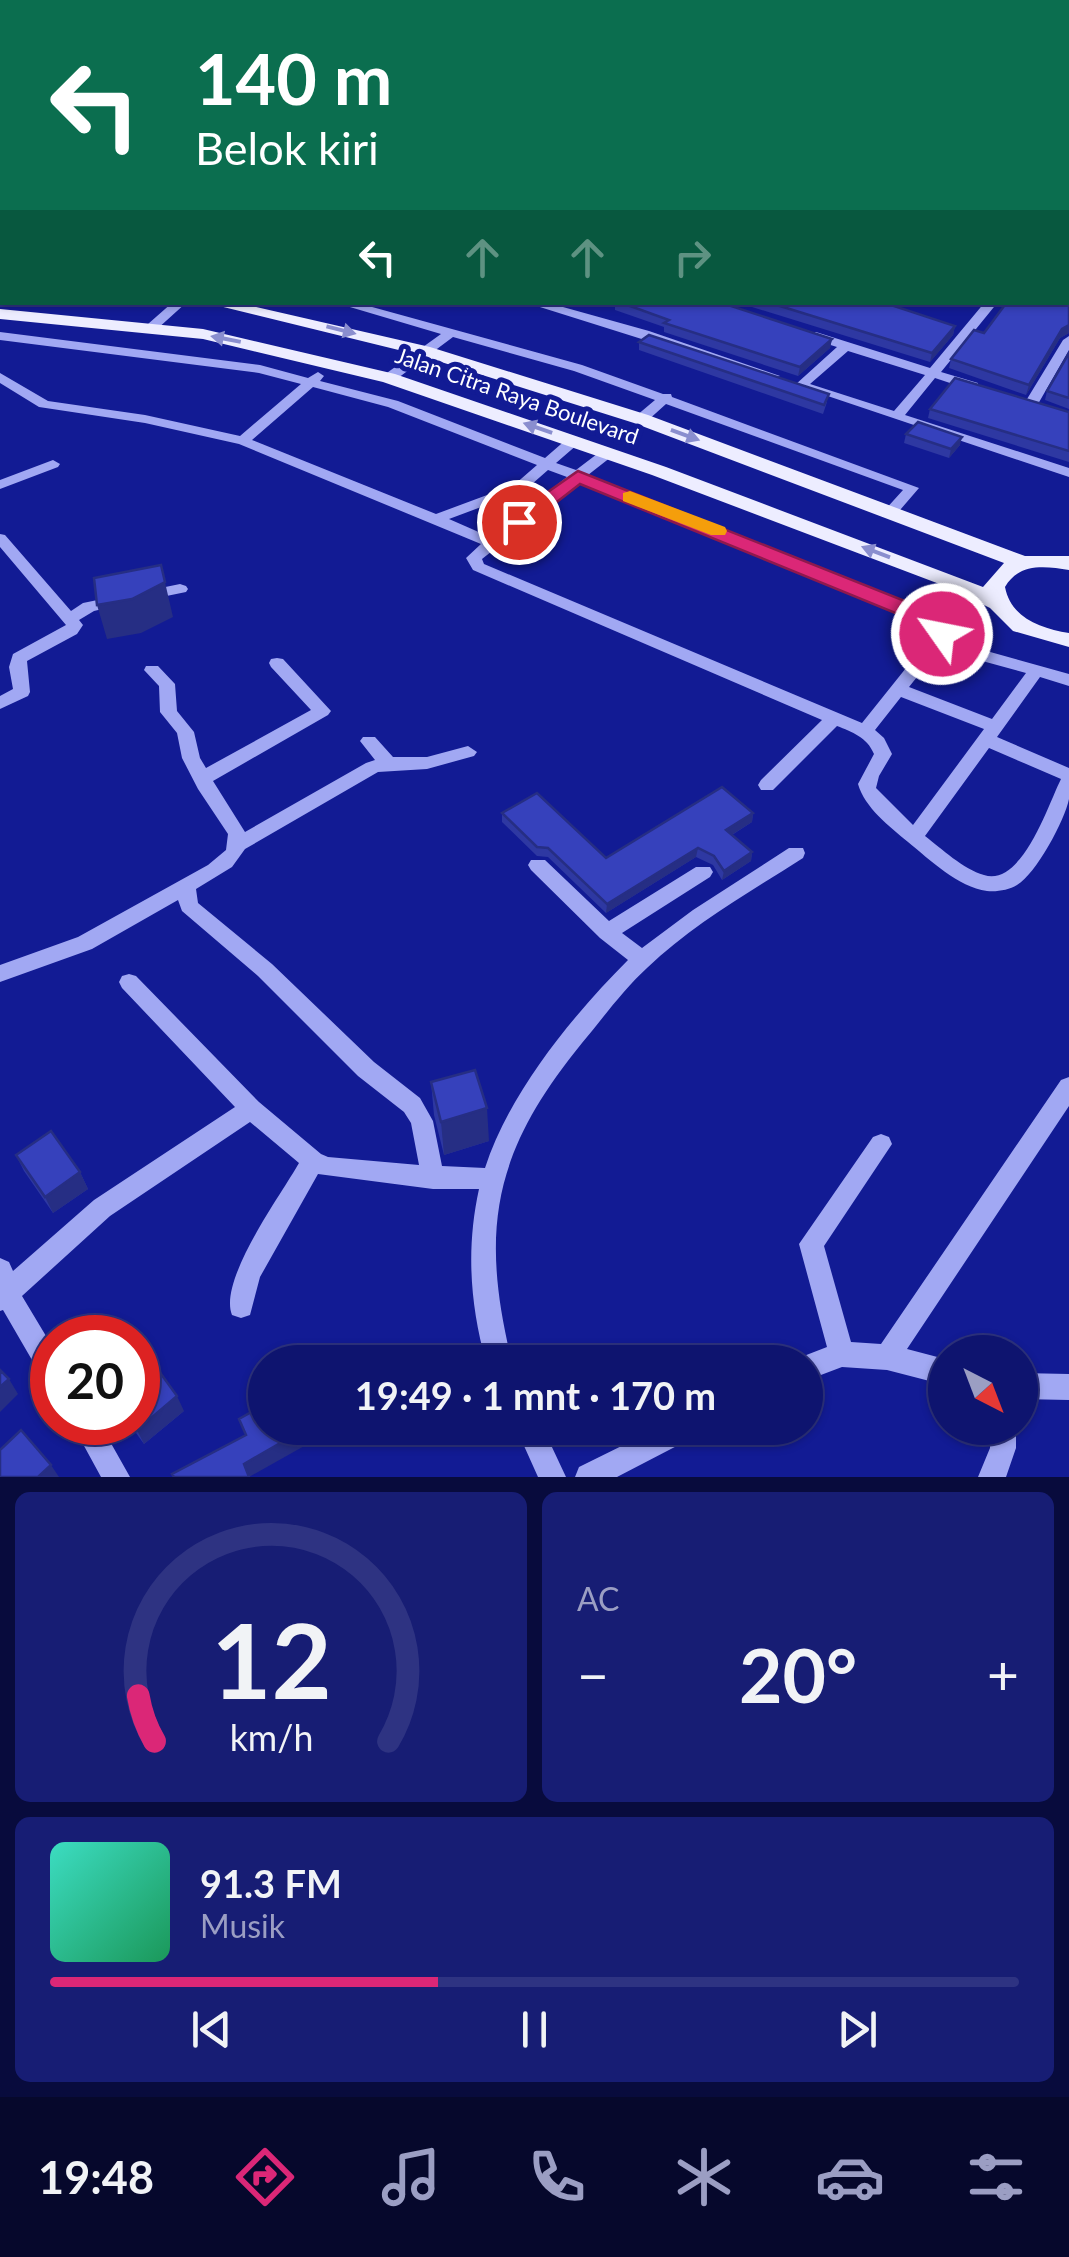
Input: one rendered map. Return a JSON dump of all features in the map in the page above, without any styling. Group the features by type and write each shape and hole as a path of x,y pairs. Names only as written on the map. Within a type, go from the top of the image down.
{"main road":[{"name":"Jalan Citra Raya Boulevard","path":"224,305 424,351 642,419 1022,562 1069,563"},
{"name":"Jalan Citra Raya Boulevard","path":"0,314 152,328 239,342 389,378 573,440 958,584 998,603 1023,626 1069,640"},
{"path":"998,603 994,587 997,579 1022,562"}],"street":[{"path":"152,328 178,305"},
{"path":"350,305 666,397 912,488 889,514"},
{"path":"547,305 591,313 1069,473"},
{"path":"898,416 989,305"},
{"path":"951,327 966,332"},
{"path":"794,330 982,388"},
{"path":"389,378 452,332"},
{"path":"0,336 260,369 393,404 928,618 942,634 970,652 1069,680"},
{"path":"1031,404 1069,340"},
{"path":"801,384 846,346"},
{"path":"243,441 315,381 330,362"},
{"path":"0,377 44,404 145,419 243,441 491,543"},
{"path":"642,419 666,397"},
{"path":"1015,399 1050,410"},
{"path":"436,519 519,488 573,440"},
{"path":"606,454 474,558 488,574 865,731 878,742 883,754 866,782 867,791 895,822 978,882 998,884 1012,879 1025,867 1069,778 991,734 898,690"},
{"path":"0,485 53,464"},
{"path":"519,488 547,500"},
{"path":"0,538 74,625 19,658 22,692 0,704"},
{"path":"928,618 958,584"},
{"path":"71,618 99,604 180,589"},
{"path":"865,731 942,634"},
{"path":"203,778 322,711 277,663"},
{"path":"152,670 167,684 169,712 185,732 204,788 238,826 240,844"},
{"path":"916,836 1036,673"},
{"path":"767,784 834,718"},
{"path":"369,740 388,763"},
{"path":"0,974 85,943 231,860 240,844 372,767 427,762 468,752"},
{"path":"493,1345 481,1279 492,1180 508,1134 568,1044 642,958 701,914 796,853"},
{"path":"538,864 607,932 642,958"},
{"path":"607,932 702,872"},
{"path":"186,886 194,912 265,970 366,1069 412,1105 422,1121 433,1178"},
{"path":"129,982 251,1109 313,1160 326,1167 492,1180"},
{"path":"887,1357 1069,1087"},
{"path":"30,1334 2,1288 102,1208 251,1109"},
{"path":"842,1354 811,1244 881,1144"},
{"path":"240,1306 248,1274 313,1160"},
{"path":"823,1361 842,1354 887,1357 928,1368"},
{"path":"1038,1387 1069,1388"},
{"path":"97,1445 116,1477"},
{"path":"538,1445 552,1477"},
{"path":"589,1477 652,1445"},
{"path":"992,1477 1003,1445"}],"building":[{"path":"627,305 728,305 832,339 800,367 664,323 669,320"},
{"path":"777,305 891,305 955,326 932,353"},
{"path":"1005,305 1069,305 1069,325 1062,329 1029,385 951,359 974,330 984,333"},
{"path":"649,335 829,394 824,405 639,342"},
{"path":"1069,353 1069,398 1047,391"},
{"path":"955,378 1069,412 1069,451 930,409"},
{"path":"918,422 962,437 951,449 906,434"},
{"path":"161,565 165,582 132,599 97,605 94,578"},
{"path":"722,787 753,813 726,830 752,852 724,871 714,856 698,848 607,904 548,848 537,847 502,813 537,793 606,858"},
{"path":"475,1070 487,1108 441,1122 431,1082"},
{"path":"51,1131 80,1172 45,1197 16,1155"},
{"path":"0,1370 9,1379 0,1387"},
{"path":"160,1373 177,1396 160,1410"},
{"path":"248,1414 248,1445 277,1445 244,1464 249,1477 174,1477 172,1474 246,1435 239,1419"},
{"path":"21,1430 51,1465 38,1477 0,1477 0,1450"}],"slow traffic":[{"path":"630,497 718,531"}],"route":[{"path":"519,522 578,476 928,618 942,634"}]}
